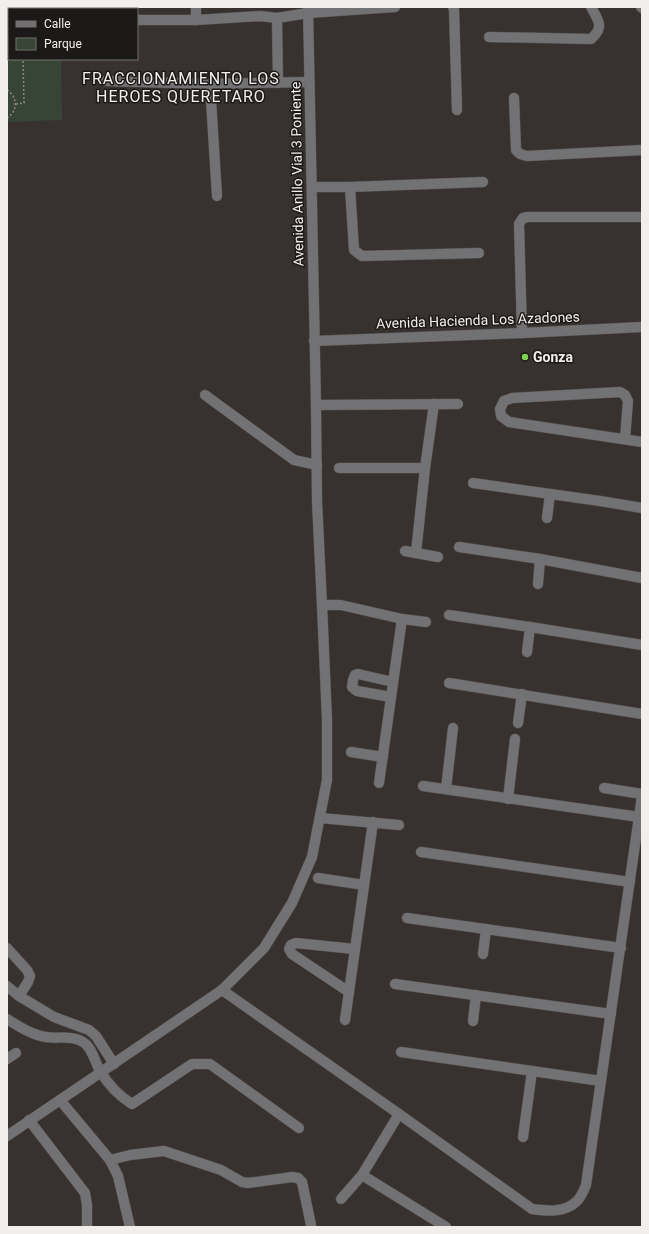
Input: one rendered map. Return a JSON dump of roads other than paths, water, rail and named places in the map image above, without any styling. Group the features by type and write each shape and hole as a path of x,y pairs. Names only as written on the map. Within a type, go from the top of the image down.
{"street":[{"path":"196,7 196,20"},
{"path":"138,20 196,20 260,16 277,18 308,10 395,7"},
{"path":"453,7 457,110"},
{"path":"489,37 592,39 598,33 600,24 591,7"},
{"name":"Avenida Anillo Vial 3 Poniente","path":"7,1136 222,990 264,948 292,902 312,857 327,780 327,720 317,501 312,187 308,82 308,10"},
{"path":"277,18 278,83"},
{"path":"106,81 210,84 308,82"},
{"path":"210,84 217,196"},
{"path":"514,98 516,150 520,154 527,156 642,150"},
{"path":"312,187 350,188 483,182"},
{"path":"350,188 354,250 362,256 479,253"},
{"path":"522,333 519,224 523,218 642,217"},
{"name":"Avenida Hacienda Los Azadones","path":"314,341 642,327"},
{"path":"625,439 628,401 625,395 620,392 512,398 504,401 500,409 501,416 509,422 642,442"},
{"path":"205,395 294,460 317,465"},
{"path":"416,553 425,468 434,404"},
{"path":"316,405 458,404"},
{"path":"339,468 425,468"},
{"path":"472,483 642,508"},
{"path":"547,518 550,494"},
{"path":"459,547 540,559 642,578"},
{"path":"405,551 438,557"},
{"path":"538,584 540,559"},
{"path":"322,605 341,606 402,619 426,622"},
{"path":"449,615 642,645"},
{"path":"379,782 402,619"},
{"path":"527,652 530,627"},
{"path":"391,697 357,691 352,687 355,675 358,674 393,682"},
{"path":"449,683 642,714"},
{"path":"518,722 522,694"},
{"path":"446,789 453,728"},
{"path":"508,799 515,739"},
{"path":"351,752 383,757"},
{"path":"423,786 639,817"},
{"path":"222,990 532,1209 562,1210 577,1201 586,1185 642,795 604,788"},
{"path":"320,818 399,825"},
{"path":"345,1020 373,822"},
{"path":"422,852 630,882"},
{"path":"318,878 364,885"},
{"path":"407,918 621,948"},
{"path":"483,954 486,929"},
{"path":"349,992 292,954 289,949 291,945 296,943 354,949"},
{"path":"7,948 27,970 30,976 19,996"},
{"path":"395,984 611,1014"},
{"path":"7,986 19,996 54,1017 89,1030 96,1036 114,1064"},
{"path":"473,1021 476,995"},
{"path":"48,1037 56,1034 59,1025 54,1017"},
{"path":"7,1019 36,1035 78,1039 84,1042 88,1046 101,1072 120,1096 132,1104 192,1064 210,1064 299,1128"},
{"path":"401,1052 601,1081"},
{"path":"523,1137 532,1071"},
{"path":"60,1100 110,1160 118,1176 130,1227"},
{"path":"342,1199 362,1175 399,1114"},
{"path":"29,1120 85,1192 87,1205 87,1227"},
{"path":"110,1160 130,1155 164,1151 221,1170 242,1182 248,1183 295,1177 302,1182 311,1227"},
{"path":"362,1175 446,1227"}],"place":[{"name":"Gonza","path":"525,357"}],"district":[{"name":"FRACCIONAMIENTO LOS HEROES QUERETARO","path":"181,87"}]}
